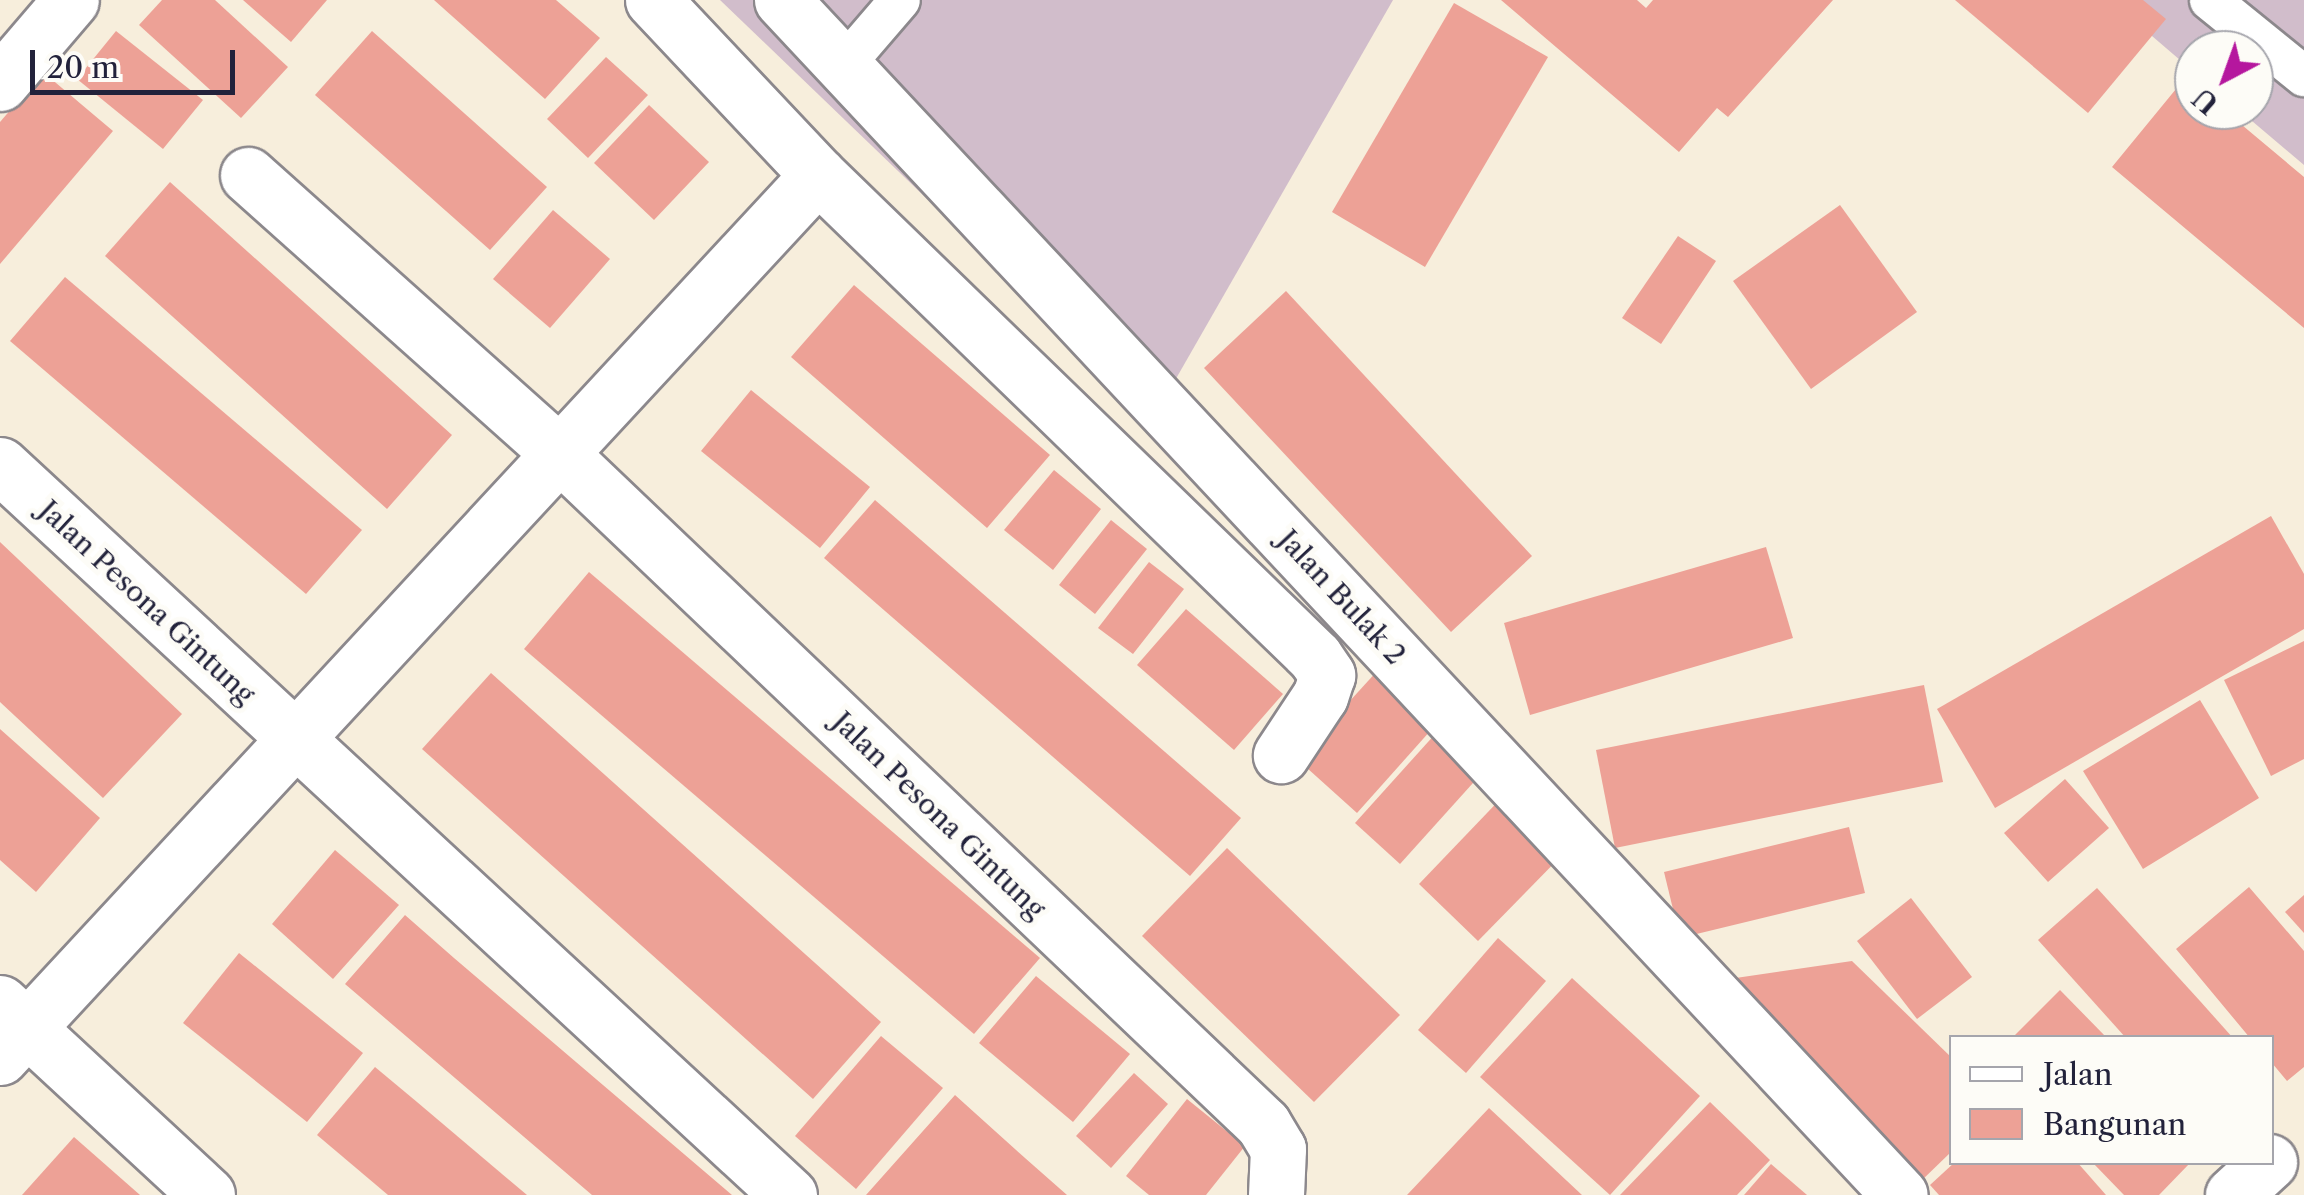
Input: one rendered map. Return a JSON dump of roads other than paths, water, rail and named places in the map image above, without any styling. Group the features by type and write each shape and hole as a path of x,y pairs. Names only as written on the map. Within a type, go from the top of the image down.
{"street":[{"path":"0,83 72,0"},
{"path":"653,0 818,175 1315,657 1327,675 1320,696 1281,755"},
{"name":"Jalan Bulak 2","path":"782,0 1900,1195"},
{"path":"207,1195 9,1029 295,738 818,175"},
{"name":"Jalan Pesona Gintung","path":"248,176 559,453 1263,1124 1278,1149 1276,1195"},
{"name":"Jalan Pesona Gintung","path":"0,465 789,1195"},
{"path":"2274,1158 2304,1131"},
{"path":"2233,1195 2267,1165"}],"lane":[{"path":"845,64 900,0"},
{"path":"2210,0 2304,76"}]}
